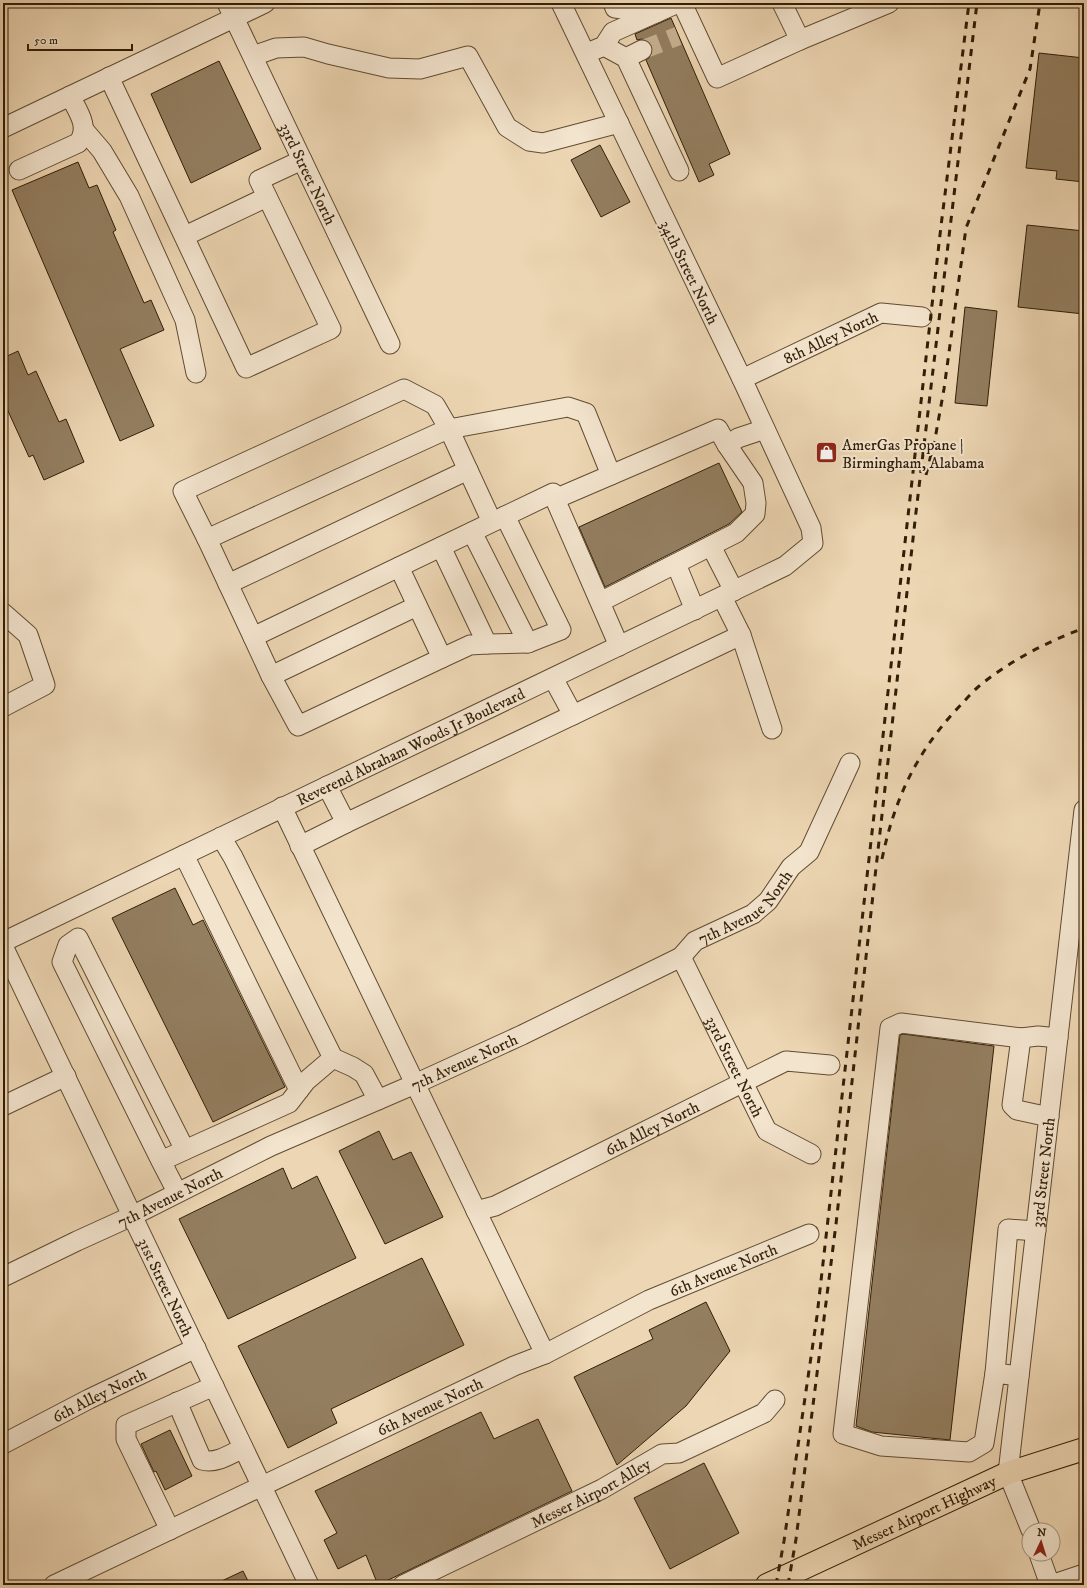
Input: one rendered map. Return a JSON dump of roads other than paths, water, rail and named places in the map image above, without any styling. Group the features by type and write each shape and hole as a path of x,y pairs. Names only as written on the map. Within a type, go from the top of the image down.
{"main road":[{"name":"Messer Airport Highway","path":"767,1585 1008,1473 1084,1449"}],"street":[{"path":"3,128 109,78 231,10 265,3"},
{"name":"34th Street North","path":"561,3 742,379 811,528 813,543"},
{"path":"613,3 615,8 654,8 678,3"},
{"path":"682,3 686,32 717,78 800,40 890,3"},
{"path":"782,3 800,40"},
{"path":"604,46 613,32 654,8"},
{"name":"33rd Street North","path":"231,10 390,344"},
{"path":"585,53 604,46 634,54 679,171"},
{"path":"253,56 276,48 304,47 389,68 420,69 468,56 507,127 528,141 543,143 619,123"},
{"path":"109,78 185,236 246,368 331,329 259,180 302,160"},
{"path":"19,170 78,143 83,138 84,130 82,120 70,96"},
{"path":"84,130 102,151 129,196 185,320 196,373"},
{"path":"185,236 267,197"},
{"name":"8th Alley North","path":"742,379 881,314 922,317"},
{"path":"404,389 435,405 449,429 468,470 499,519 561,630 528,643 470,645 298,726 271,676 183,491 404,389"},
{"path":"207,539 449,429 568,407 586,413 611,475"},
{"path":"555,499 718,429 726,446 753,483 756,503 755,514 736,533 600,602"},
{"path":"726,446 738,438 765,429"},
{"path":"228,584 468,470"},
{"path":"253,637 553,493 619,646"},
{"path":"472,532 528,643"},
{"name":"Reverend Abraham Woods Jr Boulevard","path":"3,942 785,566 813,543"},
{"path":"711,546 772,729"},
{"path":"441,547 487,644"},
{"path":"676,564 695,610"},
{"path":"399,567 442,658"},
{"path":"271,676 417,606"},
{"path":"3,613 28,635 45,685 3,707"},
{"path":"300,846 741,635"},
{"path":"553,678 573,716"},
{"name":"7th Avenue North","path":"3,1277 132,1216 271,1146 415,1084 522,1035 682,957 695,941 753,914 768,901 791,867 809,852 850,763"},
{"path":"328,786 346,823"},
{"path":"282,808 545,1354"},
{"name":"33rd Street North","path":"1028,1522 1008,1473 1084,810"},
{"path":"221,837 233,857 333,1058 364,1074 378,1100"},
{"path":"184,855 300,1090"},
{"path":"65,912 185,1150"},
{"path":"78,938 68,945 62,962 177,1192"},
{"name":"31st Street North","path":"3,946 309,1585"},
{"name":"33rd Street North","path":"682,957 767,1131 811,1154"},
{"path":"1036,1231 1008,1229 995,1374 984,1443 969,1452 881,1446 843,1434 890,1028 901,1023 1020,1038 1038,1036 1058,1038"},
{"path":"1020,1038 1012,1105 1017,1110 1049,1116"},
{"path":"161,1161 289,1103 306,1081 333,1058"},
{"name":"6th Alley North","path":"476,1211 495,1206 786,1061 830,1065"},
{"path":"3,1106 66,1076"},
{"name":"6th Avenue North","path":"54,1585 514,1366 545,1354 649,1300 808,1234"},
{"path":"1000,1313 1026,1316"},
{"name":"6th Alley North","path":"3,1444 89,1399 196,1348"},
{"path":"995,1374 1019,1376"},
{"path":"170,1530 126,1439 126,1425 214,1386"},
{"name":"Messer Airport Alley","path":"403,1585 602,1489 662,1454 679,1453 764,1413 775,1400"},
{"path":"177,1402 202,1460 217,1460 243,1448"},
{"path":"1042,1562 1051,1585 1084,1574"}],"tunnel":[{"path":"642,50 678,36"}],"railway":[{"path":"776,1585 784,1541 817,1316 941,226 969,3"},
{"path":"788,1585 796,1539 836,1224 916,512 977,3"},
{"path":"926,475 935,439 944,389 966,228 1030,69 1040,3"},
{"path":"882,859 893,818 908,780 928,745 955,711 978,687 1002,669 1042,646 1084,628"}],"place":[{"name":"AmerGas Propane | Birmingham, Alabama","path":"826,453"}]}
